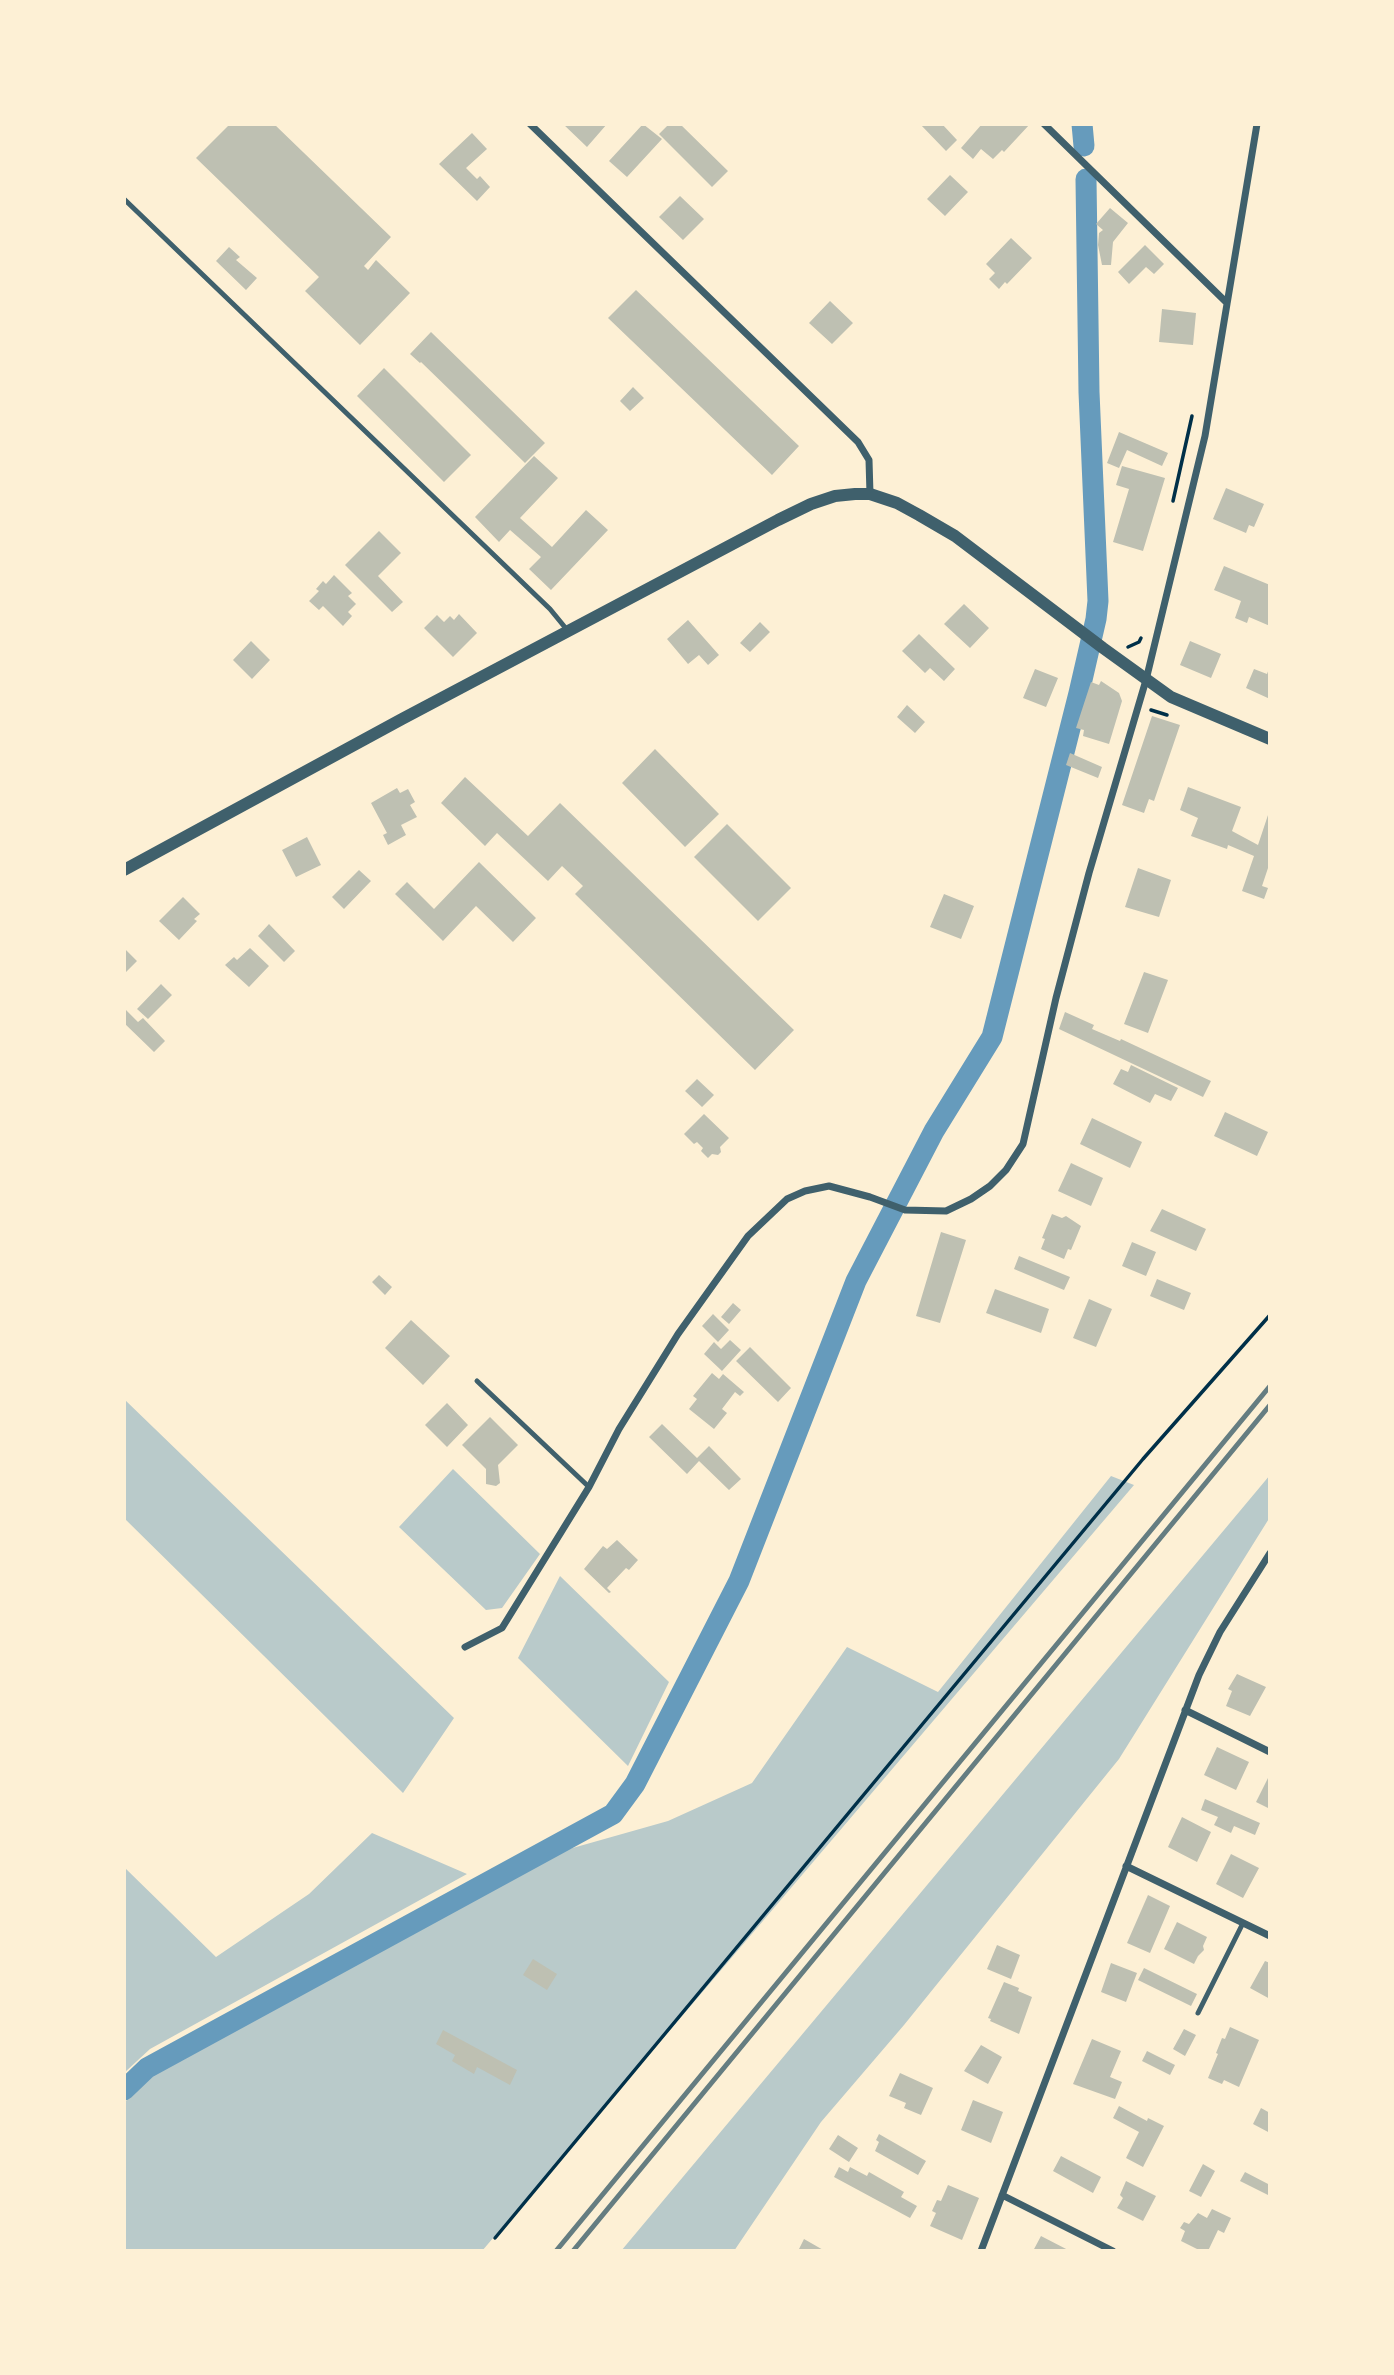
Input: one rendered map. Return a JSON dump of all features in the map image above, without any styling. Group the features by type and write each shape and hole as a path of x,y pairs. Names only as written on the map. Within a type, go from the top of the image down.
{"street":[{"path":"530,124 858,442 870,460 870,494"},
{"path":"1044,124 1227,303"},
{"path":"465,1647 502,1628 589,1487 619,1429 678,1334 748,1236 788,1199 805,1191 830,1186 905,1210 947,1211 990,1186 1006,1170 1023,1144 1056,998 1089,873 1146,680 1205,436 1257,124"},
{"path":"124,870 811,504 835,496 870,494 897,503 955,536 1146,680 1198,710 1270,739"},
{"path":"981,2251 1199,1675 1220,1632 1267,1564 1270,1553"},
{"path":"1185,1710 1270,1752"},
{"path":"1126,1866 1270,1936"},
{"path":"1002,2195 1113,2251"}],"lane":[{"path":"124,199 550,609 568,632"},
{"path":"477,1381 589,1487"},
{"path":"1198,2013 1243,1923"}],"path":[{"path":"1173,501 1194,409"},
{"path":"1107,651 1118,644 1128,647 1139,642 1143,632 1157,635"},
{"path":"495,2238 1103,1507 1270,1315"}],"shaded area":[{"path":"124,1399 454,1718 403,1793 124,1518"},
{"path":"453,1469 540,1554 502,1608 486,1610 399,1527"},
{"path":"1270,1475 1270,1517 1119,1759 904,2025 821,2122 734,2251 621,2251"},
{"path":"1111,1476 1134,1485 482,2251 124,2251 124,2103 155,2072 527,1867 562,1851 668,1821 752,1783 847,1647 938,1692"},
{"path":"560,1576 669,1682 628,1766 518,1658"},
{"path":"372,1833 467,1874 150,2049 124,2073 124,1867 216,1957 309,1894"}],"building":[{"path":"230,124 274,124 391,237 364,266 368,270 376,260 410,293 360,345 305,291 319,277 196,158"},
{"path":"563,124 607,124 587,147"},
{"path":"643,124 662,139 627,177 609,161"},
{"path":"669,124 680,124 728,171 712,187 659,134"},
{"path":"920,124 942,124 957,140 946,151"},
{"path":"982,124 1030,124 1004,152 1002,150 993,159 981,149 973,159 961,148"},
{"path":"472,133 487,149 466,168 477,179 480,176 490,187 477,201 439,164"},
{"path":"950,175 968,192 945,216 927,199"},
{"path":"680,196 704,219 683,240 659,217"},
{"path":"1110,208 1128,223 1113,242 1111,265 1102,265 1098,245 1099,233 1103,230 1096,224"},
{"path":"1011,238 1032,258 999,289 989,279 995,273 986,264"},
{"path":"1145,245 1164,264 1154,274 1146,267 1129,284 1118,272"},
{"path":"229,247 240,257 236,260 257,278 246,290 216,261"},
{"path":"636,290 799,446 772,475 608,318"},
{"path":"830,301 853,323 832,344 809,323"},
{"path":"1162,309 1196,313 1193,345 1159,342"},
{"path":"431,332 545,443 525,463 410,354"},
{"path":"384,368 471,455 444,482 357,396"},
{"path":"633,387 644,398 630,411 620,401"},
{"path":"1119,432 1168,453 1162,466 1127,450 1119,468 1107,463"},
{"path":"534,456 558,478 520,518 552,547 586,510 608,530 551,590 529,569 541,557 510,530 499,542 475,517"},
{"path":"1122,466 1165,478 1143,551 1113,542 1129,489 1116,485"},
{"path":"1226,488 1264,504 1254,527 1249,525 1246,533 1213,519"},
{"path":"379,531 401,553 378,576 403,602 392,612 345,565"},
{"path":"1224,566 1270,585 1270,626 1249,617 1247,623 1235,618 1241,601 1214,590"},
{"path":"334,575 352,593 348,596 356,604 348,612 352,616 343,626 323,606 319,610 309,601 319,591 316,589 323,581 326,584"},
{"path":"964,604 989,628 970,648 944,624"},
{"path":"459,614 477,633 453,657 424,628 437,615 444,622 450,616 454,620"},
{"path":"688,620 719,655 708,665 699,655 688,664 667,639"},
{"path":"760,622 770,632 750,652 740,643"},
{"path":"919,634 955,669 944,681 930,668 925,673 902,651"},
{"path":"251,641 270,660 252,679 233,660"},
{"path":"1190,641 1221,654 1211,678 1180,665"},
{"path":"1270,666 1270,699 1246,688 1254,669 1267,674"},
{"path":"1035,669 1058,678 1046,707 1023,698"},
{"path":"1101,681 1119,693 1122,701 1109,744 1083,736 1084,730 1076,728 1091,682 1099,685"},
{"path":"907,705 925,722 915,733 897,717"},
{"path":"1152,716 1180,725 1154,801 1149,799 1144,813 1122,805"},
{"path":"655,749 719,814 685,847 622,783"},
{"path":"1070,753 1102,767 1098,778 1066,765"},
{"path":"465,777 528,836 560,803 794,1030 755,1070 575,894 583,886 562,866 548,881 497,833 485,846 441,803"},
{"path":"1188,787 1241,807 1232,831 1258,845 1270,809 1270,862 1262,886 1268,888 1264,899 1242,891 1254,856 1228,845 1227,849 1191,836 1198,818 1180,810"},
{"path":"397,788 400,793 408,789 415,802 410,805 417,817 401,825 406,835 388,845 383,835 387,833 371,803"},
{"path":"727,824 791,888 758,921 694,857"},
{"path":"307,837 321,865 296,877 282,850"},
{"path":"479,862 536,918 513,942 476,906 443,941 395,894 407,882 434,909"},
{"path":"1138,868 1171,880 1159,917 1125,907"},
{"path":"359,870 371,881 344,909 332,897"},
{"path":"944,894 974,906 961,939 930,927"},
{"path":"183,897 200,914 179,940 159,921"},
{"path":"269,924 295,951 284,962 258,936"},
{"path":"124,948 137,961 124,974"},
{"path":"250,948 269,966 249,987 225,965 234,957 237,960"},
{"path":"1144,972 1168,980 1148,1033 1124,1024"},
{"path":"161,984 172,995 148,1019 137,1009"},
{"path":"126,1010 138,1022 143,1018 165,1041 154,1052 124,1023"},
{"path":"1065,1012 1094,1025 1092,1029 1120,1041 1121,1039 1211,1081 1203,1097 1059,1029"},
{"path":"1131,1065 1178,1088 1171,1101 1155,1094 1150,1103 1113,1084 1121,1069 1128,1072"},
{"path":"697,1079 714,1095 702,1107 685,1091"},
{"path":"1225,1112 1268,1132 1257,1156 1214,1136"},
{"path":"704,1114 729,1138 720,1147 721,1152 718,1155 712,1154 708,1158 697,1142 694,1144 684,1134"},
{"path":"1092,1118 1142,1142 1130,1168 1080,1144"},
{"path":"1071,1163 1103,1178 1091,1206 1058,1191"},
{"path":"1162,1209 1206,1229 1196,1251 1150,1231"},
{"path":"1052,1214 1062,1218 1066,1216 1081,1226 1071,1250 1068,1249 1064,1259 1041,1249 1045,1239 1042,1238"},
{"path":"941,1232 966,1240 940,1323 916,1316"},
{"path":"1132,1242 1156,1252 1146,1276 1122,1266"},
{"path":"1019,1256 1070,1277 1064,1290 1014,1269"},
{"path":"379,1275 392,1287 385,1295 372,1282"},
{"path":"1157,1279 1191,1293 1184,1310 1150,1296"},
{"path":"995,1289 1049,1309 1041,1333 986,1313"},
{"path":"1089,1299 1112,1309 1096,1347 1073,1338"},
{"path":"733,1303 741,1310 729,1324 721,1317"},
{"path":"713,1314 729,1330 718,1342 702,1326"},
{"path":"411,1320 450,1356 423,1385 385,1348"},
{"path":"730,1340 741,1350 722,1371 704,1354 714,1342 721,1349"},
{"path":"750,1347 791,1388 778,1402 736,1361"},
{"path":"712,1373 719,1379 723,1374 744,1392 740,1396 735,1392 722,1409 727,1413 714,1429 689,1409 697,1399 693,1396"},
{"path":"447,1403 468,1425 447,1447 425,1425"},
{"path":"490,1417 518,1445 498,1465 500,1483 496,1486 486,1484 486,1469 462,1445"},
{"path":"662,1424 697,1458 709,1446 741,1479 729,1490 699,1461 687,1474 649,1437"},
{"path":"617,1540 638,1560 629,1570 626,1568 607,1588 611,1592 609,1593 584,1569 603,1546 607,1549"},
{"path":"1237,1674 1266,1687 1250,1716 1226,1706 1232,1691 1228,1689"},
{"path":"1217,1747 1249,1762 1236,1790 1204,1775"},
{"path":"1270,1774 1270,1809 1256,1802"},
{"path":"1205,1799 1260,1823 1255,1835 1234,1826 1231,1833 1214,1825 1218,1817 1201,1810"},
{"path":"1182,1817 1211,1832 1197,1862 1168,1847"},
{"path":"1231,1854 1259,1868 1243,1898 1216,1884"},
{"path":"1148,1895 1170,1906 1150,1953 1127,1943"},
{"path":"1177,1922 1207,1937 1204,1950 1194,1964 1164,1949"},
{"path":"997,1945 1020,1955 1011,1979 987,1969"},
{"path":"533,1959 557,1974 547,1990 523,1975"},
{"path":"1265,1961 1270,1963 1270,1999 1250,1988"},
{"path":"1111,1963 1137,1973 1126,2002 1101,1992"},
{"path":"1144,1968 1197,1994 1191,2006 1138,1980"},
{"path":"1004,1982 1032,1997 1019,2034 988,2018"},
{"path":"1230,2027 1259,2040 1239,2087 1224,2080 1222,2084 1208,2078 1222,2038 1225,2039"},
{"path":"1184,2029 1196,2035 1185,2056 1173,2049"},
{"path":"443,2030 517,2070 510,2085 477,2067 474,2074 452,2061 455,2055 436,2044"},
{"path":"1092,2039 1121,2051 1110,2077 1122,2082 1115,2099 1073,2084"},
{"path":"981,2045 1002,2057 988,2084 964,2071"},
{"path":"1147,2051 1175,2065 1170,2075 1142,2061"},
{"path":"900,2073 933,2088 921,2115 904,2108 906,2103 889,2096"},
{"path":"973,2100 1003,2112 991,2143 961,2130"},
{"path":"1119,2106 1147,2121 1148,2118 1164,2126 1143,2167 1126,2158 1139,2132 1113,2118"},
{"path":"1261,2108 1270,2113 1270,2133 1253,2124"},
{"path":"879,2134 926,2161 918,2175 875,2151"},
{"path":"838,2135 858,2148 849,2162 829,2149"},
{"path":"1061,2156 1101,2177 1093,2193 1053,2171"},
{"path":"1203,2164 1215,2171 1201,2197 1189,2191"},
{"path":"839,2167 848,2172 850,2167 867,2176 869,2172 904,2192 901,2197 917,2206 910,2218 834,2177"},
{"path":"1245,2172 1270,2185 1270,2196 1240,2181"},
{"path":"1126,2181 1156,2196 1143,2221 1117,2208 1123,2198 1120,2195"},
{"path":"948,2185 979,2198 962,2240 930,2226 936,2213 932,2211 937,2200 941,2201"},
{"path":"1212,2209 1231,2218 1224,2233 1218,2230 1208,2251 1201,2251 1181,2241 1185,2231 1180,2228 1184,2222 1189,2224 1198,2213 1207,2218"},
{"path":"1041,2236 1070,2251 1033,2251"},
{"path":"804,2239 825,2251 798,2251"}],"waterway":[{"path":"1082,124 1084,146"},
{"path":"124,2090 147,2068 613,1814 635,1784 739,1581 856,1281 934,1131 992,1037 1079,693 1098,601 1089,392 1086,179"}],"railway":[{"path":"556,2251 1270,1386"},
{"path":"573,2251 1270,1405"}]}
